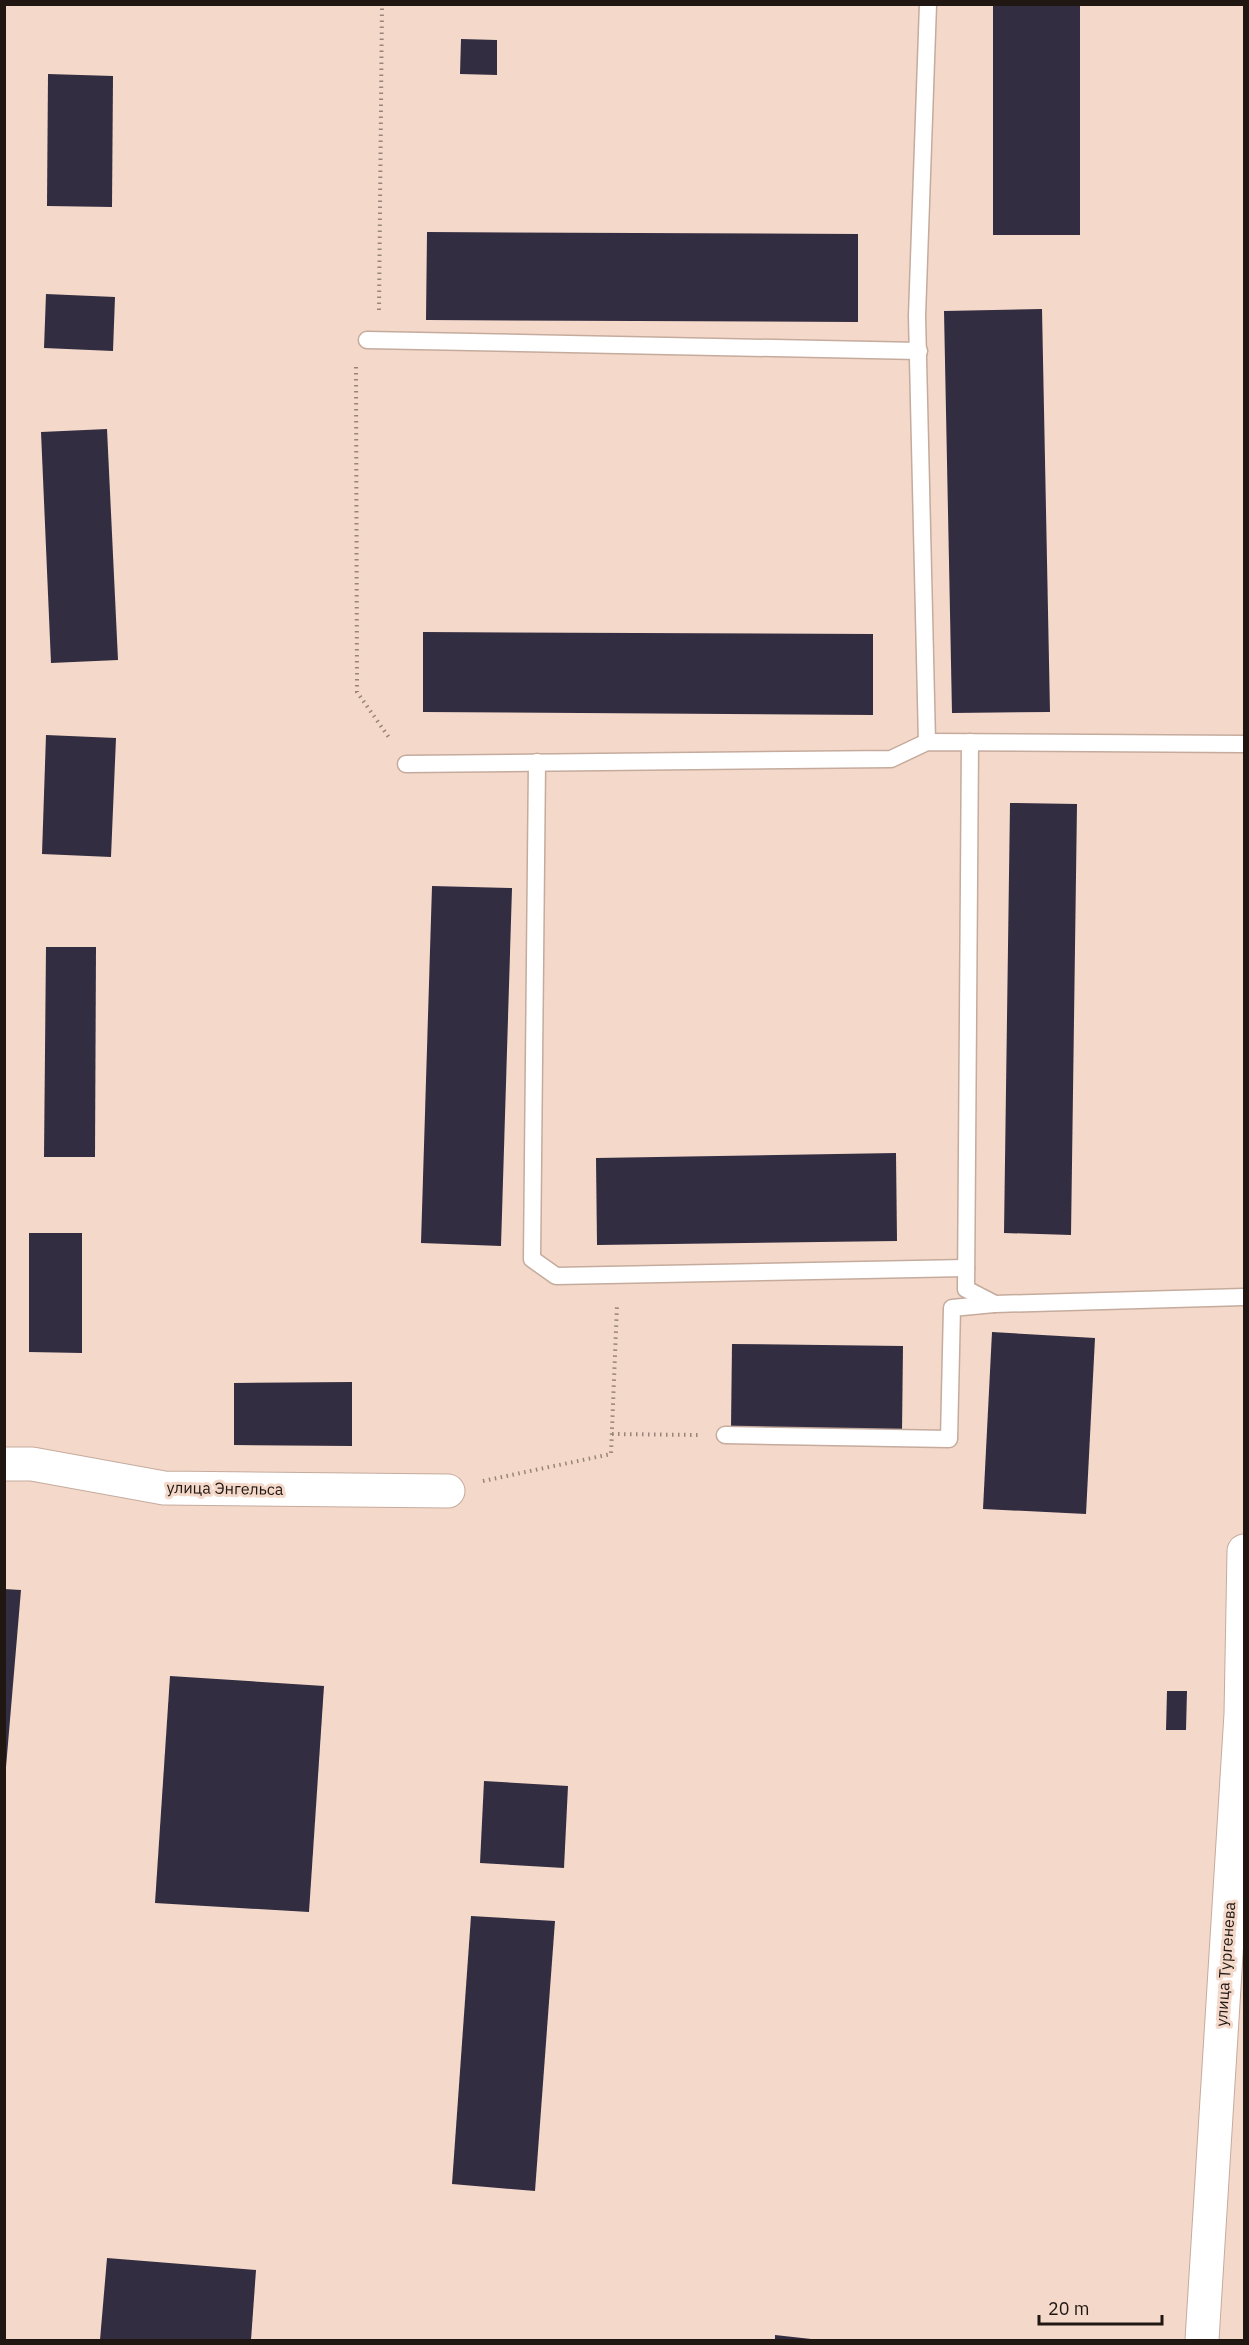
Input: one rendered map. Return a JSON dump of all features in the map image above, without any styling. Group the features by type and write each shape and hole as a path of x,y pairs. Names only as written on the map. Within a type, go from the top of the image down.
{"street":[{"name":"улица Энгельса","path":"4,1464 32,1464 164,1488 448,1491"},
{"name":"улица Тургенева","path":"1202,2340 1241,1714 1245,1551"}],"lane":[{"path":"927,4 919,351 927,742"},
{"path":"367,340 919,351"},
{"path":"406,764 891,759 927,742 1245,744"},
{"path":"970,742 966,1288 995,1304"},
{"path":"537,762 532,1258 556,1276 966,1268"},
{"path":"725,1435 949,1439 952,1308 995,1304 1245,1296"}],"path":[{"path":"382,4 378,311 355,369 357,692 406,764"},
{"path":"448,1491 512,1473 611,1454 618,1274"},
{"path":"612,1434 725,1435"}],"building":[{"path":"993,4 1080,4 1080,235 993,235"},
{"path":"461,39 497,40 497,75 460,74"},
{"path":"48,74 113,76 112,207 47,206"},
{"path":"427,232 858,234 858,322 426,320"},
{"path":"46,294 115,297 113,351 44,348"},
{"path":"1042,309 1050,712 952,713 944,311"},
{"path":"107,429 118,660 51,663 41,432"},
{"path":"423,632 873,634 873,715 423,712"},
{"path":"46,735 116,738 111,857 42,854"},
{"path":"1010,803 1077,804 1071,1235 1004,1233"},
{"path":"432,886 512,888 501,1246 421,1243"},
{"path":"46,947 96,947 95,1157 44,1157"},
{"path":"896,1153 897,1241 597,1245 596,1158"},
{"path":"29,1233 82,1233 82,1353 29,1352"},
{"path":"992,1332 1095,1338 1086,1514 983,1509"},
{"path":"732,1344 903,1346 902,1431 731,1428"},
{"path":"352,1382 352,1446 234,1445 234,1383"},
{"path":"4,1589 21,1590 6,1767 4,1767"},
{"path":"170,1676 324,1686 309,1912 155,1903"},
{"path":"1167,1691 1187,1691 1186,1730 1166,1730"},
{"path":"484,1781 568,1786 564,1868 480,1863"},
{"path":"471,1916 555,1921 535,2191 452,2184"},
{"path":"107,2258 256,2270 251,2340 100,2340"},
{"path":"775,2335 811,2339 811,2340 775,2340"}]}
